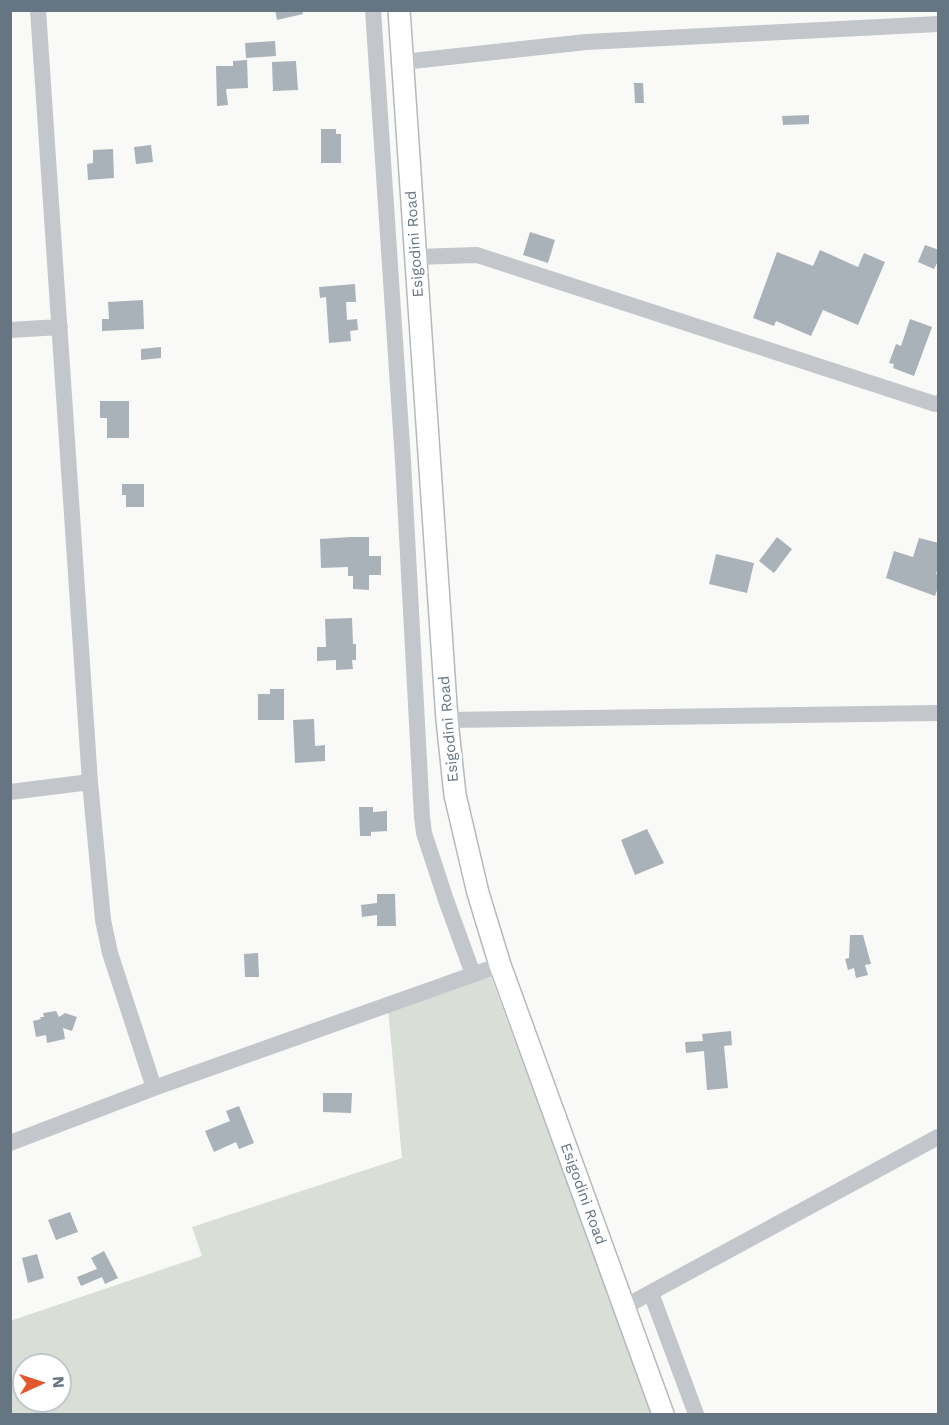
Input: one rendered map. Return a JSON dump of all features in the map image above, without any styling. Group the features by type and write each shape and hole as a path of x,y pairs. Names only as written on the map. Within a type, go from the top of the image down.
{"main road":[{"name":"Esigodini Road","path":"399,10 447,720 455,795 478,893 500,965 663,1414"}],"street":[{"path":"38,10 90,782 105,935 154,1088"},
{"path":"373,10 403,461 422,817 424,833 442,889 473,974"},
{"path":"375,44 402,52 939,24"},
{"path":"416,256 477,255 935,404 939,403"},
{"path":"10,330 60,327"},
{"path":"447,720 939,713"},
{"path":"10,792 90,782"},
{"path":"10,1143 154,1088 500,965"},
{"path":"624,1307 939,1137"},
{"path":"651,1293 696,1414"}],"shaded area":[{"path":"491,977 653,1414 11,1414 10,1321 202,1256 192,1227 402,1158 388,1009"}],"building":[{"path":"275,10 302,10 303,14 277,20"},
{"path":"275,41 276,56 246,58 245,43"},
{"path":"247,60 248,88 226,89 228,105 217,106 216,66 233,66 233,61"},
{"path":"296,61 298,90 273,91 272,62"},
{"path":"634,83 643,83 644,103 635,103"},
{"path":"809,115 809,124 783,125 782,116"},
{"path":"321,129 336,129 336,134 341,134 341,163 321,163"},
{"path":"151,145 153,162 136,164 134,147"},
{"path":"113,149 114,178 88,180 87,164 93,163 93,150"},
{"path":"530,232 555,240 548,263 523,255"},
{"path":"925,245 939,250 939,259 934,269 918,262"},
{"path":"820,250 858,267 864,253 885,262 858,325 823,310 811,336 776,321 774,326 753,318 777,252 813,266"},
{"path":"355,284 356,302 346,302 347,320 357,319 358,330 350,331 351,341 329,343 326,297 320,298 319,287"},
{"path":"143,300 144,329 102,331 102,319 109,319 108,302"},
{"path":"910,319 932,327 914,376 893,368 894,364 889,363 896,344 901,346"},
{"path":"161,347 161,358 141,360 141,349"},
{"path":"100,401 129,401 129,438 107,438 107,418 100,418"},
{"path":"122,484 144,484 144,507 126,507 126,495 122,495"},
{"path":"369,537 369,556 381,556 381,575 369,575 369,590 353,589 353,576 348,576 348,567 321,568 320,539"},
{"path":"777,537 792,549 774,573 759,561"},
{"path":"919,538 939,543 939,565 936,574 939,575 939,585 935,596 886,578 894,551 913,557"},
{"path":"716,554 754,563 747,593 709,584"},
{"path":"352,618 353,644 356,644 356,660 352,660 353,669 336,670 336,660 317,661 317,647 326,647 325,619"},
{"path":"270,689 284,689 284,720 258,720 258,694 270,694"},
{"path":"314,719 315,746 325,745 325,761 295,763 293,720"},
{"path":"359,807 373,807 373,812 387,811 387,831 371,832 371,836 360,836"},
{"path":"647,829 664,863 635,875 621,840"},
{"path":"377,894 395,894 396,926 377,926 377,915 362,917 361,905 377,903"},
{"path":"850,935 863,935 871,964 865,965 868,975 856,978 854,968 848,970 845,959 849,958"},
{"path":"258,953 259,977 245,977 244,954"},
{"path":"56,1011 59,1017 65,1013 77,1017 72,1031 63,1028 65,1039 47,1043 46,1035 36,1037 33,1021 44,1017 43,1013"},
{"path":"731,1031 732,1045 724,1046 728,1088 707,1090 704,1051 686,1053 685,1042 703,1041 702,1034"},
{"path":"323,1093 352,1093 351,1113 323,1112"},
{"path":"239,1106 254,1143 239,1149 236,1142 214,1152 205,1131 230,1121 226,1111"},
{"path":"70,1212 78,1232 56,1240 48,1220"},
{"path":"104,1251 118,1278 105,1284 102,1277 81,1286 77,1277 97,1269 91,1258"},
{"path":"37,1254 44,1278 28,1283 22,1258"}]}
